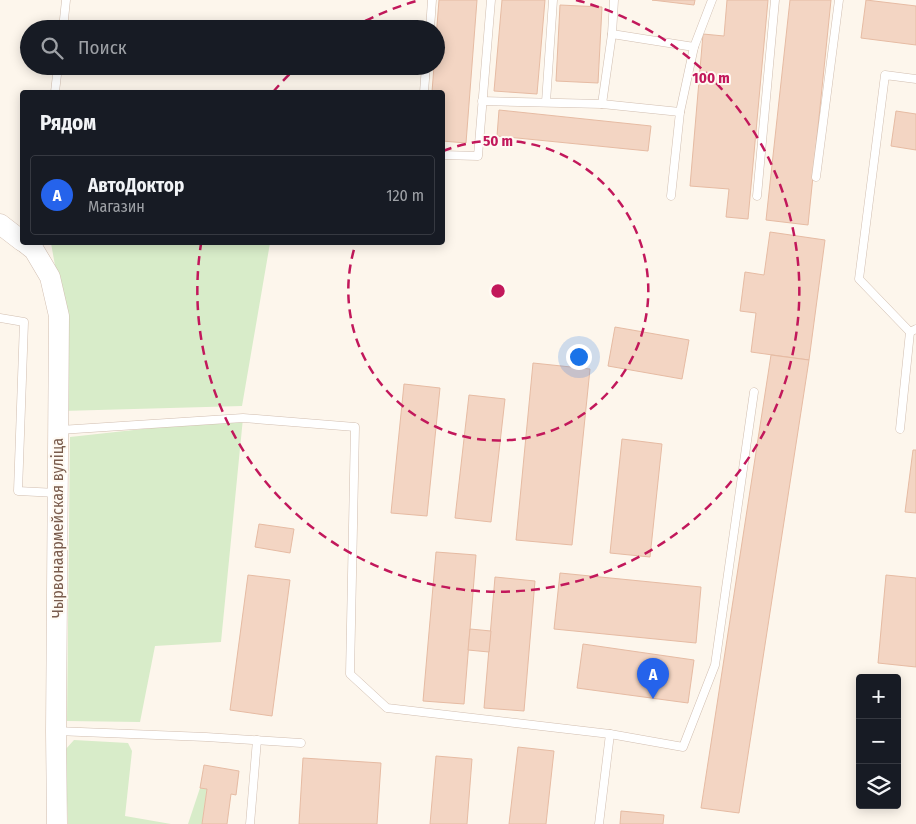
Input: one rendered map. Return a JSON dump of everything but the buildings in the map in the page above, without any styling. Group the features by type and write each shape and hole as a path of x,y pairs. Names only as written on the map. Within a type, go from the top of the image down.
{"street":[{"name":"Чырвонаармейская вуліца","path":"0,224 20,238"},
{"name":"Чырвонаармейская вуліца","path":"30,245 50,276 59,316 57,824"}],"lane":[{"path":"64,20 66,0"},
{"path":"431,20 432,0"},
{"path":"445,155 478,156 491,0"},
{"path":"546,102 554,0"},
{"path":"602,104 612,34 614,0"},
{"path":"670,196 680,112 694,47 712,0"},
{"path":"757,196 775,0"},
{"path":"816,177 838,0"},
{"path":"612,34 694,47"},
{"path":"55,90 57,75"},
{"path":"424,90 425,75"},
{"path":"900,429 913,330 859,279 884,75 916,78"},
{"path":"482,101 602,104 680,112"},
{"path":"0,318 24,322 18,491 57,493"},
{"path":"58,430 243,418 355,427 350,674 387,708 610,734 683,747 715,665 754,392"},
{"path":"56,731 302,743"},
{"path":"599,824 610,734"},
{"path":"250,824 258,740"}],"green space":[{"path":"51,245 270,245 242,406 62,411 64,316"},
{"path":"243,418 221,642 155,646 140,722 67,721 70,437"},
{"path":"74,740 128,743 132,751 125,816 171,824 68,824 65,750"},
{"path":"200,788 207,789 202,824 188,824"}],"place":[{"name":"АвтоДоктор","path":"653,699"}]}
